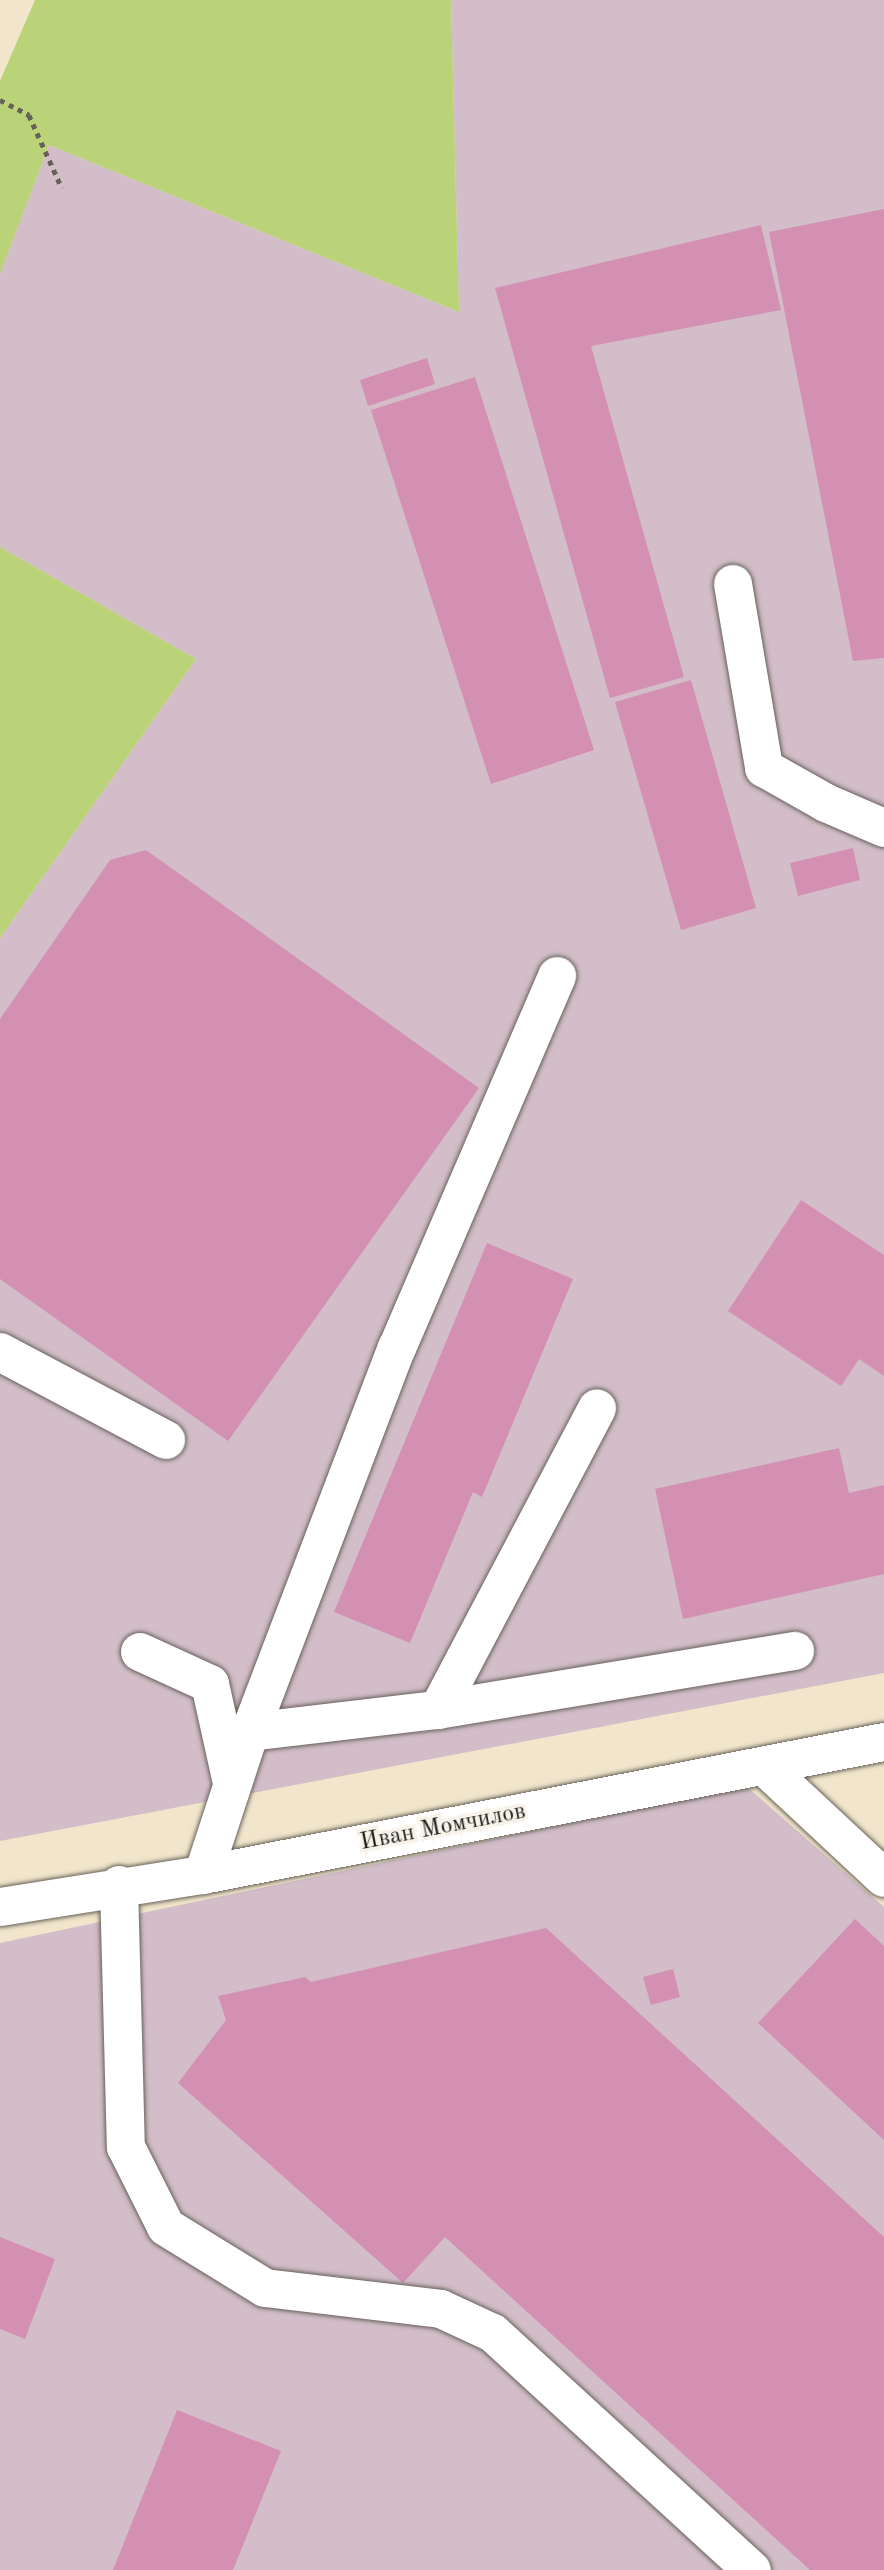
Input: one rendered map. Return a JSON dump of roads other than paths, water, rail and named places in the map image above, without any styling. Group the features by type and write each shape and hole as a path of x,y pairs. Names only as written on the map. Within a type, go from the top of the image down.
{"street":[{"path":"733,584 764,768 826,803 884,828"},
{"path":"203,1875 250,1732 397,1348 557,976"},
{"path":"0,1352 166,1440"},
{"path":"438,1710 597,1408"},
{"path":"250,1732 438,1710 795,1651"},
{"path":"140,1652 210,1684 233,1785"},
{"name":"Иван Момчилов","path":"0,1907 118,1885 203,1875 884,1742"},
{"path":"764,1766 884,1878"},
{"path":"118,1885 126,2147 166,2227 265,2288 441,2309 493,2333 752,2570"}]}
